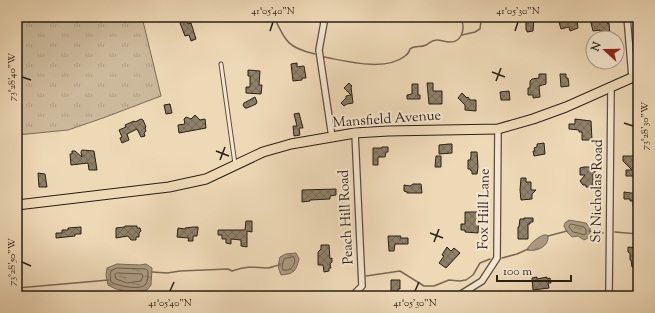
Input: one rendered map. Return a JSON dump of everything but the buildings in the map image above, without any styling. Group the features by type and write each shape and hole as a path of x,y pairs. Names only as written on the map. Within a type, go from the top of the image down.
{"main road":[{"name":"Mansfield Avenue","path":"17,205 169,187 206,179 263,152 291,144 355,133 498,129 533,119 566,107 635,76"}],"street":[{"path":"325,17 319,50 332,137"},
{"path":"627,17 635,76"},
{"name":"St Nicholas Road","path":"609,296 611,87"},
{"name":"Fox Hill Lane","path":"458,296 482,281 497,258 498,129"},
{"name":"Peach Hill Road","path":"352,296 362,286 355,133"}],"lane":[{"path":"221,64 235,165"}],"green space":[{"path":"17,17 142,17 161,96 68,130 17,135"}],"water":[{"path":"569,220 586,223 590,228 590,237 584,240 578,236 572,237 564,226"},
{"path":"544,235 548,236 548,240 544,246 534,250 527,250 534,241"},
{"path":"296,253 299,259 294,271 289,274 281,275 278,266 280,257 286,254"},
{"path":"117,264 146,264 152,268 151,285 147,290 122,291 108,285 106,275 107,268"}],"waterway":[{"path":"274,17 281,32 288,42 299,49 315,54"},
{"path":"324,57 365,64 397,61 407,55 410,49 414,47 424,46 435,40 454,42 461,35 463,28 462,21 464,17"},
{"path":"462,35 475,32 480,29 481,21 484,18 493,20 496,17"},
{"path":"548,236 567,231"},
{"path":"589,231 603,233"},
{"path":"615,232 638,234"},
{"path":"502,258 528,249"},
{"path":"366,276 400,271 424,286 434,286 449,280 466,280 473,275 480,263 490,259"},
{"path":"152,272 167,273 228,269 232,271 253,267 269,268 280,265"},
{"path":"17,288 109,280"}]}
